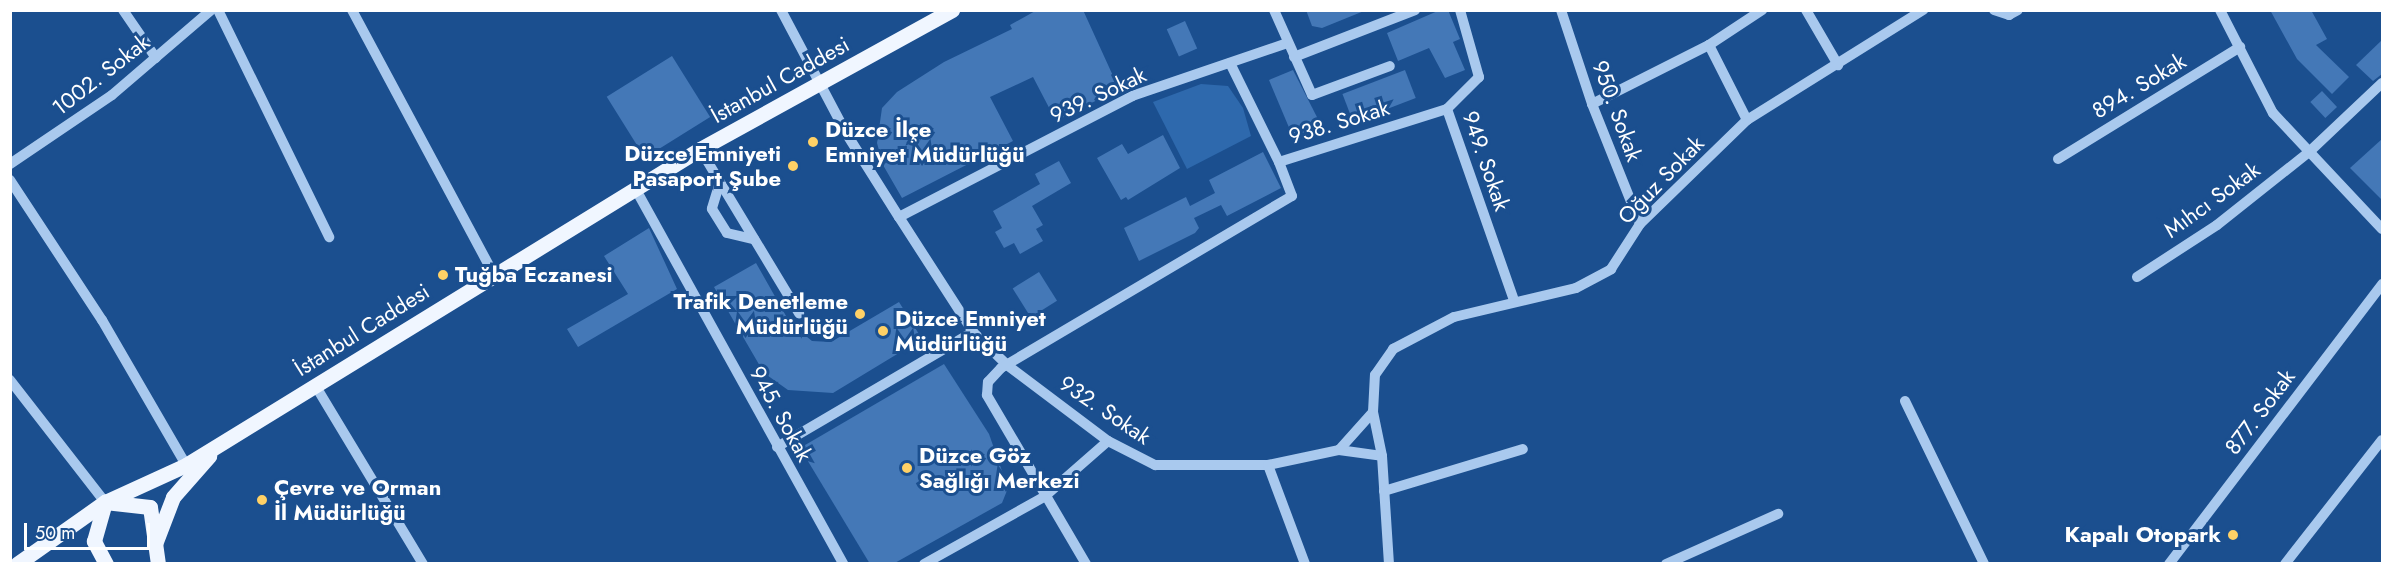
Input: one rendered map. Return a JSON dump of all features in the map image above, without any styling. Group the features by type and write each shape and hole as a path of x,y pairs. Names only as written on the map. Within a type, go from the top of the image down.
{"main road":[{"name":"İstanbul Caddesi","path":"17,564 105,502 186,465 700,149 952,10"},
{"path":"154,547 173,497 220,444"},
{"path":"106,564 94,541 105,502 150,507 158,564"}],"street":[{"path":"123,10 156,58"},
{"name":"1002. Sokak","path":"10,164 112,95 211,10"},
{"path":"218,10 329,237"},
{"path":"352,10 494,275"},
{"name":"932. Sokak","path":"781,10 819,85 899,217 974,332 1007,365 1108,441 1155,465 1268,465 1339,450 1382,456"},
{"path":"1274,10 1312,95 1390,66"},
{"path":"1294,57 1415,10"},
{"name":"949. Sokak","path":"1460,10 1479,77 1447,109 1514,300"},
{"name":"950. Sokak","path":"1562,10 1592,104 1640,224"},
{"path":"1592,104 1709,45 1762,10"},
{"path":"1806,10 1838,65"},
{"name":"Oğuz Sokak","path":"1382,456 1373,412 1375,375 1394,349 1455,317 1514,300 1576,288 1611,269 1640,224 1747,120 1923,10"},
{"path":"1994,10 2009,15 2018,10"},
{"path":"2220,10 2273,113 2308,153 2382,229"},
{"name":"939. Sokak","path":"899,217 1132,96 1288,43"},
{"path":"1709,45 1747,120"},
{"name":"894. Sokak","path":"2058,159 2240,47"},
{"name":"938. Sokak","path":"1230,63 1278,162 1447,109"},
{"name":"Mıhcı Sokak","path":"2137,277 2217,225 2308,153 2382,83"},
{"path":"700,149 799,312"},
{"path":"1086,564 1044,497 987,395 991,377 1007,365 1292,196 1278,162"},
{"path":"10,180 102,320 186,465"},
{"path":"720,182 712,209 727,233 754,239"},
{"name":"945. Sokak","path":"635,188 843,564"},
{"name":"877. Sokak","path":"2169,564 2382,284"},
{"path":"777,447 974,332"},
{"path":"10,380 105,502"},
{"path":"315,385 423,564"},
{"path":"1905,401 1984,564"},
{"path":"1339,450 1373,412"},
{"path":"2285,564 2382,440"},
{"path":"924,564 1044,497 1108,441"},
{"path":"1384,491 1522,449"},
{"path":"1382,456 1389,564"},
{"path":"1268,465 1305,564"},
{"path":"1666,564 1778,514"}],"shaded area":[{"path":"1201,84 1228,86 1243,108 1251,136 1187,169 1153,102"}],"building":[{"path":"1037,10 1083,10 1119,89 1056,121 1033,77 990,97 1013,141 902,198 883,165 877,143 882,108 897,92 944,62 1012,29 1010,25"},
{"path":"1306,10 1364,11 1322,28 1312,26"},
{"path":"1440,10 1448,10 1460,39 1453,42 1465,70 1445,78 1429,48 1398,61 1387,33"},
{"path":"2270,10 2311,10 2327,39 2316,45 2349,77 2332,94 2297,59"},
{"path":"1185,21 1197,48 1179,57 1167,29"},
{"path":"2382,40 2382,74 2373,81 2356,65"},
{"path":"672,56 710,117 645,158 607,97"},
{"path":"1293,70 1321,125 1293,137 1269,80"},
{"path":"1405,70 1416,98 1353,122 1342,94"},
{"path":"2322,91 2337,107 2325,118 2310,102"},
{"path":"1163,135 1180,168 1128,200 1126,197 1121,200 1097,158 1122,144 1128,154"},
{"path":"2382,139 2382,200 2350,168"},
{"path":"1263,152 1281,188 1227,216 1221,205 1194,218 1199,228 1195,233 1139,261 1124,228 1186,197 1190,206 1215,193 1209,180"},
{"path":"1059,161 1071,183 1032,206 1043,225 1036,229 1043,241 1020,254 1014,243 1004,248 995,232 1002,228 993,211 1040,184 1035,174"},
{"path":"649,228 677,289 578,347 567,329 628,294 604,256"},
{"name":"Düzce Emniyet Müdürlüğü","path":"756,263 790,323 812,341 831,342 899,302 922,339 833,393 788,390 764,373 714,287"},
{"path":"1039,272 1057,301 1031,317 1013,288"},
{"name":"Düzce Göz Sağlığı Merkezi","path":"944,364 989,434 1008,488 1002,503 893,564 870,564 800,448"}],"place":[{"name":"Düzce İlçe Emniyet Müdürlüğü","path":"813,142"},
{"name":"Düzce Emniyeti Pasaport Şube","path":"793,166"},
{"name":"Tuğba Eczanesi","path":"443,275"},
{"name":"Trafik Denetleme Müdürlüğü","path":"860,314"},
{"name":"Düzce Emniyet Müdürlüğü","path":"883,331"},
{"name":"Düzce Göz Sağlığı Merkezi","path":"907,468"},
{"name":"Çevre ve Orman İl Müdürlüğü","path":"262,500"},
{"name":"Kapalı Otopark","path":"2233,535"}]}
